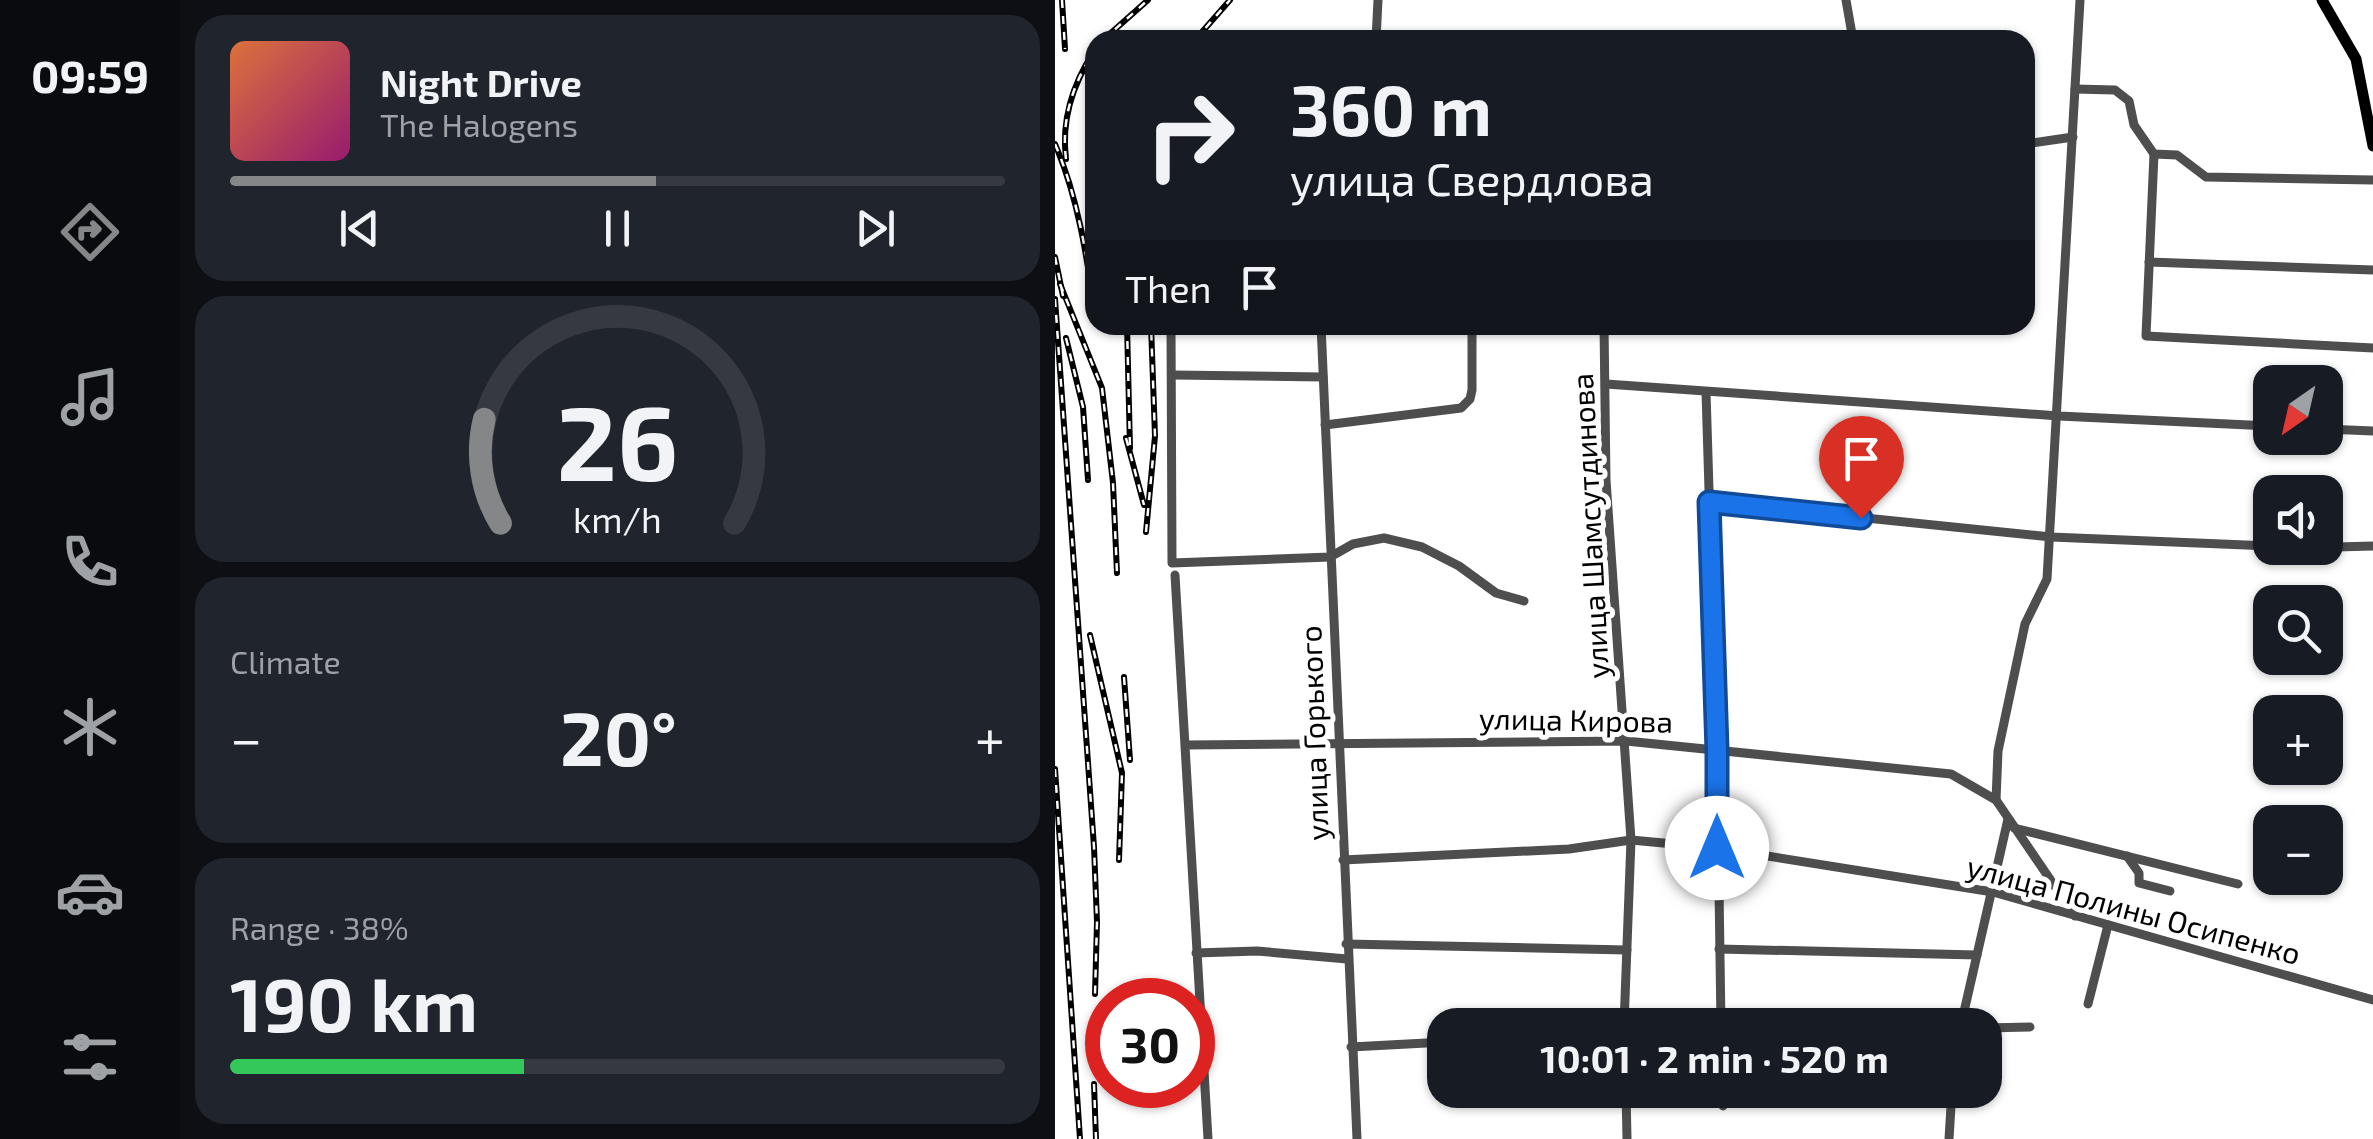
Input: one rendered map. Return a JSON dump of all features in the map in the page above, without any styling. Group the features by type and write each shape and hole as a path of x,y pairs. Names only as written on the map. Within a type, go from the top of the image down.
{"main road":[{"path":"2323,0 2356,59 2373,146"}],"street":[{"path":"1376,30 1377,0"},
{"path":"1846,0 1851,30"},
{"path":"1996,800 1999,751 2025,624 2047,579 2079,0"},
{"path":"2075,89 2115,90 2129,101 2135,126 2154,154 2146,336 2373,348"},
{"path":"2035,143 2073,137"},
{"path":"2154,154 2177,155 2206,176 2373,180"},
{"path":"2149,262 2373,270"},
{"path":"1171,335 1172,562 1331,557 1353,544 1383,538 1422,547 1459,566 1496,593 1525,601"},
{"name":"улица Горького","path":"1321,335 1357,1139"},
{"path":"1325,424 1461,408 1470,399 1472,335"},
{"name":"улица Шамсутдинова","path":"1604,335 1606,480 1631,840 1625,1008"},
{"path":"1173,375 1323,377"},
{"path":"1605,384 2059,416 2253,425"},
{"path":"1707,392 1721,1008"},
{"path":"2343,430 2373,432"},
{"path":"1709,502 2051,537 2253,545"},
{"path":"2343,547 2373,546"},
{"path":"1175,575 1208,1139"},
{"name":"улица Кирова","path":"1186,746 1626,741 1951,774 1996,800 2075,916"},
{"path":"1965,1008 2011,823 2238,884"},
{"name":"улица Полины Осипенко","path":"1343,860 1569,849 1631,840 1717,848 1993,892 2373,1000"},
{"path":"2127,856 2139,873 2139,883 2170,891"},
{"path":"2087,1004 2108,926"},
{"path":"1346,944 1627,950"},
{"path":"1719,949 1977,955"},
{"path":"1196,953 1257,951 1347,959"},
{"path":"2002,1028 2030,1027"},
{"path":"1351,1047 1427,1043"},
{"path":"1626,1108 1627,1139"},
{"path":"1949,1139 1951,1108"}],"railway":[{"path":"1062,0 1065,49"},
{"path":"1114,30 1148,0"},
{"path":"1204,30 1230,0"},
{"path":"1066,159 1065,130 1070,102 1085,67"},
{"path":"1055,144 1076,206 1085,249"},
{"path":"1055,257 1063,296"},
{"path":"1060,284 1102,388 1113,483 1117,573"},
{"path":"1055,299 1094,847 1095,978"},
{"path":"1127,335 1130,448"},
{"path":"1146,532 1155,436 1151,335"},
{"path":"1066,338 1083,407 1088,480"},
{"path":"1126,438 1144,505"},
{"path":"1090,635 1122,773 1119,860"},
{"path":"1124,677 1130,760"},
{"path":"1055,769 1080,1139"},
{"path":"1095,1108 1096,1139"}],"route":[{"path":"1717,848 1709,502 1861,518"}]}
